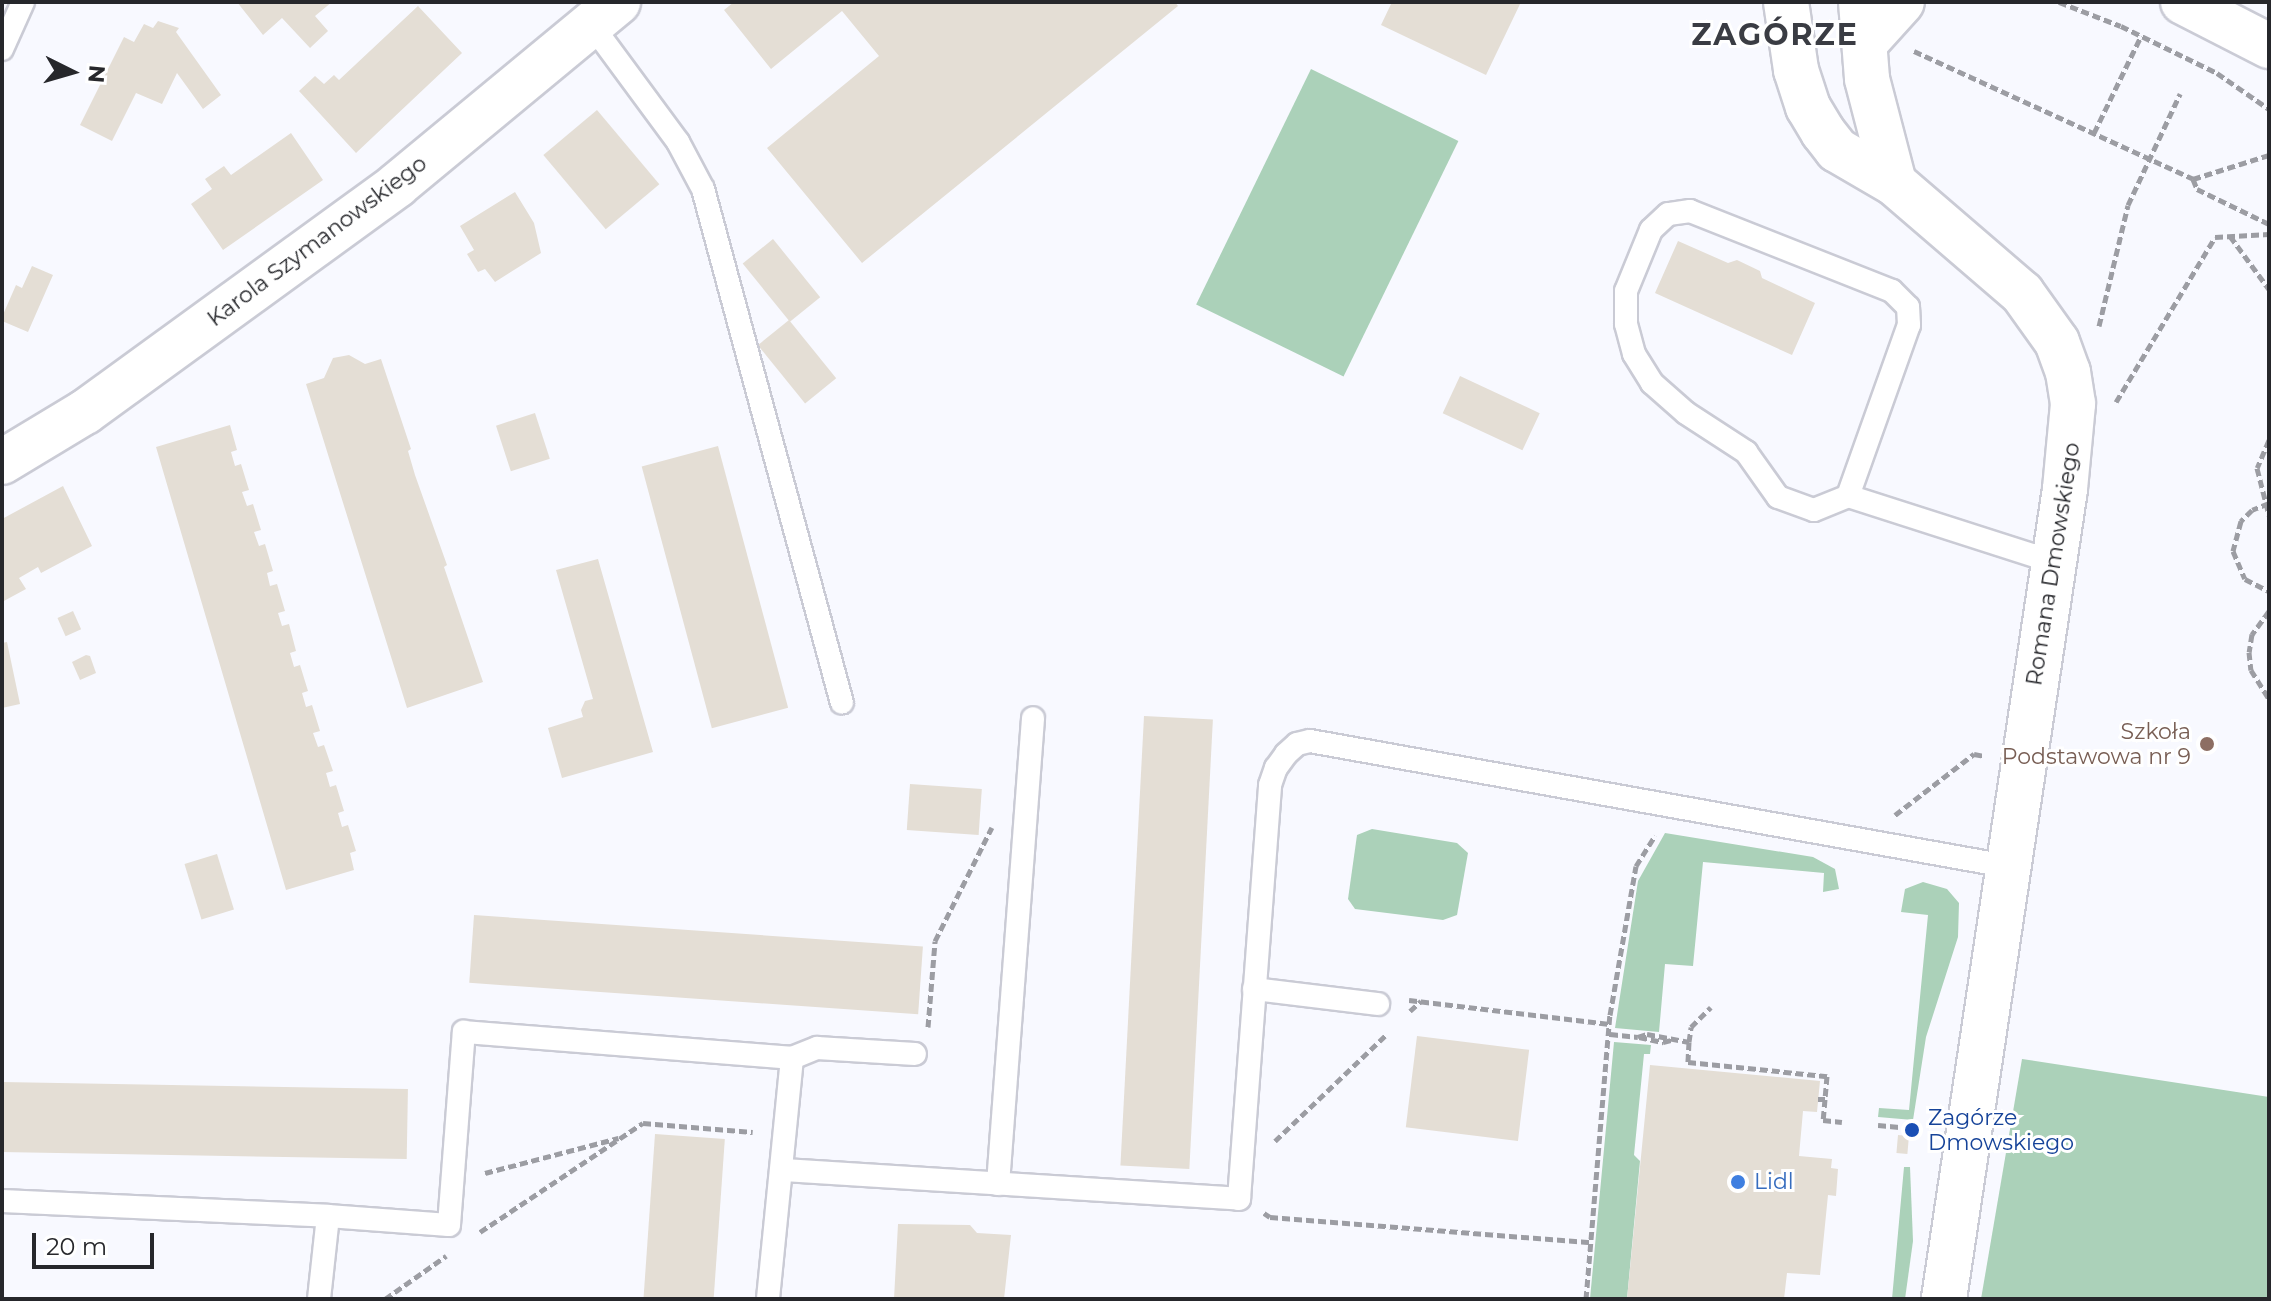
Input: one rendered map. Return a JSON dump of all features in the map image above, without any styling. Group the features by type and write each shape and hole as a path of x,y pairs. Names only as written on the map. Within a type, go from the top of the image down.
{"street":[{"name":"Romana Dmowskiego","path":"1786,2 1796,70 1808,107 1823,132 1837,150 1894,183 2022,293 2057,342 2068,372 2073,404 2073,435 2006,866 1944,1299"},
{"path":"1894,183 1867,79 1876,31 1902,2"},
{"path":"2183,2 2269,46"},
{"name":"Karola Szymanowskiego","path":"2,462 85,412 397,185 604,13"}],"lane":[{"path":"2,49 23,2"},
{"path":"604,13 703,189 842,703"},
{"path":"1848,496 1909,325 1908,307 1892,291 1690,211 1668,214 1651,230 1626,291 1626,324 1634,354 1652,383 1686,413 1746,452 1778,497 1814,510 1848,496 2053,562"},
{"path":"998,1184 1033,718"},
{"path":"783,1170 1239,1199 1270,785 1276,768 1297,744 1310,741 2006,866"},
{"path":"1254,989 1378,1004"},
{"path":"2,1201 328,1216 449,1225 464,1032 792,1058 817,1048 915,1054"},
{"path":"768,1299 792,1058"},
{"path":"319,1299 328,1216"}],"path":[{"path":"2059,2 2141,36 2217,73 2269,109"},
{"path":"1876,31 2193,179 2269,155"},
{"path":"2094,133 2141,36"},
{"path":"2089,331 2098,327 2128,205 2180,94"},
{"path":"2193,179 2197,189 2269,224"},
{"path":"2109,404 2118,402 2215,237 2269,234"},
{"path":"2230,236 2269,289"},
{"path":"2269,440 2257,468 2269,515"},
{"path":"2268,503 2252,510 2241,521 2233,551 2245,579 2269,591"},
{"path":"2269,611 2252,634 2249,652 2251,670 2269,699"},
{"path":"1862,840 1974,754 1993,757"},
{"path":"915,1054 926,1054 935,941 996,819"},
{"path":"1586,1299 1610,1024 1636,866 1662,824"},
{"path":"1378,1004 1394,998 1610,1024"},
{"path":"1398,1023 1421,1001"},
{"path":"1711,1007 1691,1027 1688,1062 1827,1076 1821,1099 1823,1120 1842,1122"},
{"path":"1242,1140 1277,1142 1387,1033"},
{"path":"1610,1034 1638,1037 1647,1034 1689,1042"},
{"path":"475,1235 643,1123 785,1134"},
{"path":"1878,1125 1921,1129"},
{"path":"452,1182 623,1137"},
{"path":"1239,1199 1270,1217 1591,1242"},
{"path":"385,1299 449,1253"}],"green space":[{"path":"1311,69 1458,141 1344,376 1196,304"},
{"path":"1372,829 1457,843 1468,853 1457,915 1443,920 1355,909 1348,899 1357,835"},
{"path":"1665,833 1813,857 1835,869 1839,889 1823,892 1824,873 1703,862 1693,966 1665,964 1659,1032 1615,1028 1638,881"},
{"path":"1923,882 1947,889 1959,903 1958,937 1926,1037 1913,1120 1878,1117 1879,1108 1909,1110 1928,915 1901,912 1905,889"},
{"path":"1614,1042 1651,1045 1650,1054 1644,1054 1634,1155 1640,1161 1627,1299 1590,1299"},
{"path":"2022,1059 2269,1097 2269,1299 1981,1299"},
{"path":"1904,1167 1910,1167 1913,1241 1905,1299 1892,1299"}],"building":[{"path":"237,2 332,2 315,16 328,31 310,48 282,18 263,35"},
{"path":"734,2 1175,2 1178,6 862,263 767,148 879,56 842,11 771,69 724,10"},
{"path":"1392,2 1521,2 1486,75 1381,25"},
{"path":"418,6 462,53 356,153 299,91 315,76 324,84 334,75 339,80"},
{"path":"158,21 179,28 176,32 221,95 203,109 177,73 162,104 136,93 112,141 80,125 124,37 134,42 144,24 153,28"},
{"path":"597,110 659,184 606,229 543,155"},
{"path":"291,133 323,180 223,250 191,204 212,189 205,179 224,166 231,175"},
{"path":"515,192 534,223 541,253 495,282 485,269 478,272 467,254 474,250 460,226"},
{"path":"773,239 820,297 790,322 743,264"},
{"path":"1678,241 1728,263 1737,260 1760,271 1762,278 1815,303 1792,355 1655,293"},
{"path":"32,266 53,275 28,332 2,321 2,317 16,285 22,288"},
{"path":"789,320 836,378 805,403 758,345"},
{"path":"349,355 365,364 381,359 411,449 408,451 415,475 447,565 444,567 483,682 407,708 306,384 324,378 333,358"},
{"path":"1460,376 1540,413 1522,450 1443,413"},
{"path":"535,413 550,459 511,471 496,426"},
{"path":"230,425 237,450 231,452 235,466 241,464 249,490 242,492 247,506 253,504 261,530 254,532 259,546 265,544 273,571 267,573 270,586 277,584 285,611 278,613 282,626 289,624 296,651 290,653 294,667 300,665 308,691 302,693 306,707 312,705 320,731 313,733 318,747 324,745 333,771 326,773 330,787 336,785 344,811 338,813 342,827 348,825 356,851 350,853 354,870 286,890 156,447"},
{"path":"718,446 788,708 712,728 642,466"},
{"path":"63,486 92,546 41,573 38,567 19,578 26,589 2,602 2,519"},
{"path":"598,559 653,752 562,778 548,728 583,717 581,710 585,701 593,699 556,570"},
{"path":"73,611 81,629 66,636 57,618"},
{"path":"7,642 20,704 2,708 2,643"},
{"path":"90,656 96,673 80,680 72,662"},
{"path":"1144,716 1213,720 1189,1169 1120,1165"},
{"path":"910,784 982,789 979,835 907,830"},
{"path":"217,854 234,909 201,919 184,864"},
{"path":"474,915 923,946 918,1014 469,983"},
{"path":"1417,1036 1529,1050 1518,1141 1406,1127"},
{"name":"Lidl","path":"1650,1065 1820,1081 1817,1112 1803,1111 1799,1156 1832,1159 1831,1168 1838,1169 1836,1196 1828,1195 1820,1275 1787,1273 1784,1299 1627,1299"},
{"path":"2,1082 408,1089 407,1159 2,1152"},
{"path":"655,1134 725,1139 714,1299 643,1299"},
{"path":"1898,1135 1909,1136 1907,1154 1896,1153"},
{"path":"898,1224 970,1225 977,1233 1011,1235 1004,1299 894,1299"}],"place":[{"name":"Szkoła Podstawowa nr 9","path":"2207,744"},
{"name":"Zagórze Dmowskiego","path":"1912,1130"},
{"name":"Lidl","path":"1738,1182"}],"district":[{"name":"ZAGÓRZE","path":"1775,35"}]}
